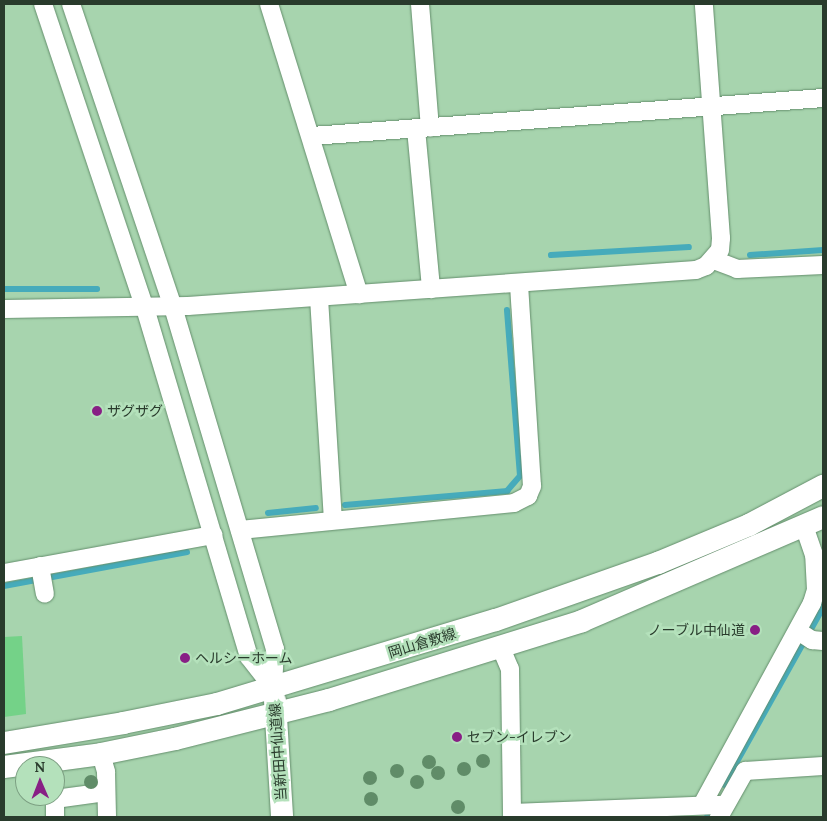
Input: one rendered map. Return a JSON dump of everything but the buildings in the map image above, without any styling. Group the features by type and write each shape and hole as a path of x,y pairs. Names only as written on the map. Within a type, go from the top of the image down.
{"main road":[{"name":"岡山倉敷線","path":"4,743 123,723 217,704 496,620 605,583 749,525 823,486"},
{"name":"岡山倉敷線","path":"65,761 277,714 501,648 582,620 814,522"},
{"name":"当新田中仙道線","path":"272,688 277,714 282,817"}],"street":[{"path":"43,4 145,308 249,657 272,688"},
{"path":"71,4 173,307 275,649 272,688"},
{"path":"269,4 312,136 359,294"},
{"path":"420,4 423,128 431,289"},
{"path":"4,309 173,307 696,270 714,260 720,250 721,238 704,4"},
{"path":"312,136 823,98"},
{"path":"714,260 737,270 823,265"},
{"path":"240,530 332,519 514,503 528,496 532,486 519,283"},
{"path":"319,298 332,519"},
{"path":"703,804 809,637 819,601 816,590 814,522"},
{"path":"4,573 43,580 214,535"},
{"path":"501,648 510,669 512,815 703,804 722,811 745,771 823,766"},
{"path":"101,754 107,817"},
{"path":"65,796 106,792"}],"green space":[{"path":"22,636 26,714 4,717 4,637"}],"waterway":[{"path":"551,255 689,247"},
{"path":"750,255 823,250"},
{"path":"4,289 97,289"},
{"path":"345,505 507,491 520,476 507,311"},
{"path":"268,513 316,508"},
{"path":"4,586 187,552"},
{"path":"724,785 822,610 823,599"}],"place":[{"name":"ザグザグ","path":"97,411"},
{"name":"ノーブル中仙道","path":"755,630"},
{"name":"ヘルシーホーム","path":"185,658"},
{"name":"セブン-イレブン","path":"457,737"}]}
